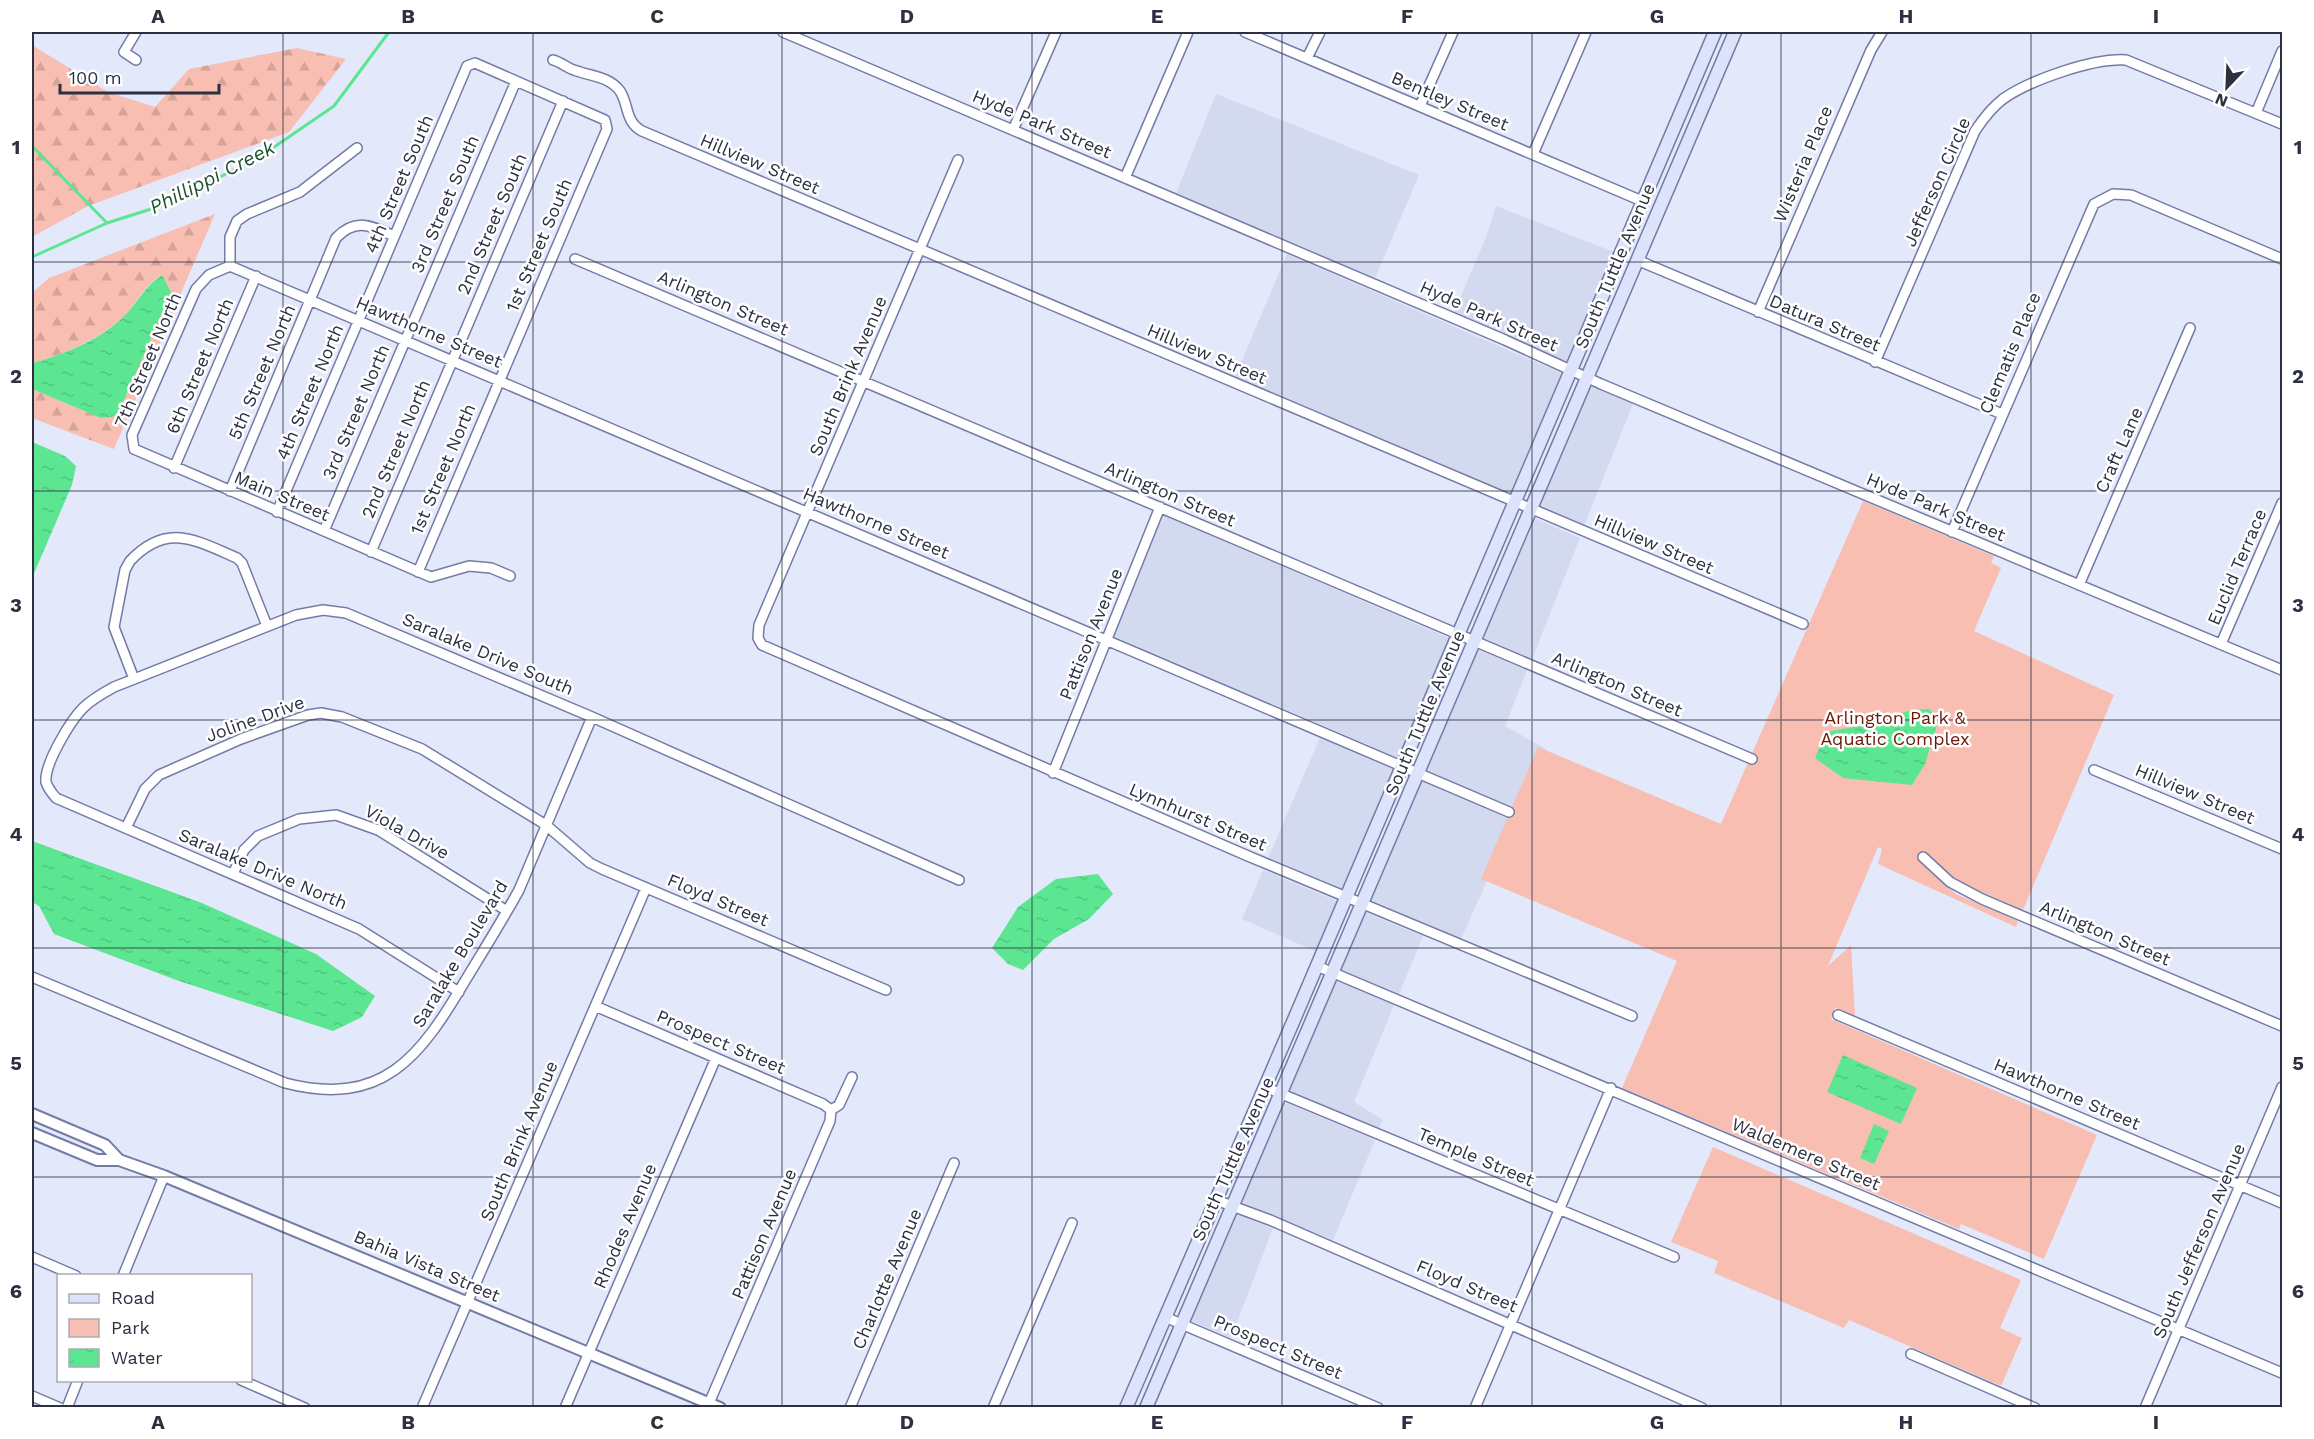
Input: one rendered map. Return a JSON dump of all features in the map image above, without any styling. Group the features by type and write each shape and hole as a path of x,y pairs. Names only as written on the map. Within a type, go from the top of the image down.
{"main road":[{"name":"South Tuttle Avenue","path":"1126,1407 1459,635 1715,32"},
{"name":"South Tuttle Avenue","path":"1146,1407 1735,32"}],"street":[{"path":"136,32 124,52 136,60"},
{"name":"Hyde Park Street","path":"783,32 1587,378 2283,670"},
{"path":"1013,130 1056,32"},
{"path":"1125,178 1188,32"},
{"name":"Bentley Street","path":"1245,32 1642,201"},
{"path":"1307,58 1320,32"},
{"path":"1420,106 1453,32"},
{"path":"1533,154 1586,32"},
{"name":"Wisteria Place","path":"1758,312 1870,50 1882,32"},
{"path":"2256,113 2283,51"},
{"name":"Jefferson Circle","path":"1875,362 1975,131 1987,113 2004,98 2086,64 2111,59 2140,64 2283,124"},
{"name":"Hillview Street","path":"553,60 574,70 589,72 609,82 620,92 627,114 642,131 1803,624"},
{"name":"4th Street South","path":"359,320 467,66 472,63 516,81"},
{"path":"516,81 563,101"},
{"name":"3rd Street South","path":"405,340 516,81"},
{"name":"1st Street South","path":"499,379 607,123 563,101"},
{"name":"2nd Street South","path":"453,360 563,101"},
{"path":"230,266 230,237 237,221 247,214 300,192 357,148"},
{"name":"South Brink Avenue","path":"758,638 759,626 958,160"},
{"name":"Clematis Place","path":"1952,532 2094,204 2109,195 2131,195 2283,259"},
{"name":"5th Street North","path":"230,491 332,246 342,232 351,226 366,224 394,236"},
{"name":"Arlington Street","path":"575,259 1752,759"},
{"name":"Datura Street","path":"1637,260 2002,414"},
{"name":"Hawthorne Street","path":"230,266 1509,812"},
{"name":"7th Street North","path":"134,449 132,435 196,290 209,275 230,266"},
{"name":"6th Street North","path":"174,468 256,276"},
{"name":"4th Street North","path":"277,512 359,320"},
{"name":"Craft Lane","path":"2079,585 2190,328"},
{"name":"3rd Street North","path":"324,531 405,340"},
{"name":"2nd Street North","path":"371,552 453,360"},
{"name":"1st Street North","path":"418,572 499,379"},
{"name":"Main Street","path":"134,449 418,572"},
{"name":"Euclid Terrace","path":"2222,645 2283,503"},
{"name":"Pattison Avenue","path":"1053,773 1160,507"},
{"path":"134,679 116,634 114,620 130,561 162,538 174,536 190,538 237,558 242,563 267,626"},
{"path":"418,572 432,577 459,567 478,566 510,576"},
{"name":"Saralake Drive South","path":"49,790 48,772 63,735 74,718 98,696 134,679 267,626 306,612 334,611 353,615 592,717 959,880"},
{"name":"Lynnhurst Street","path":"758,638 767,650 1361,904 1632,1016"},
{"name":"Joline Drive","path":"126,828 145,789 168,769 241,739 321,713 342,717 422,749 546,825"},
{"name":"Saralake Boulevard","path":"32,977 285,1083 321,1090 356,1087 379,1079 399,1067 429,1039 507,911 519,890 592,717"},
{"name":"Hillview Street","path":"2094,770 2283,849"},
{"name":"Saralake Drive North","path":"49,790 56,798 359,928 459,992"},
{"name":"Viola Drive","path":"233,874 241,854 258,836 299,819 336,815 378,830 507,911"},
{"name":"Floyd Street","path":"546,825 590,863 886,990"},
{"name":"Arlington Street","path":"1923,857 1950,882 1982,899 2283,1026"},
{"name":"South Brink Avenue","path":"422,1407 646,888"},
{"name":"Waldemere Street","path":"1317,966 2283,1373"},
{"name":"Prospect Street","path":"595,1006 823,1104 831,1110"},
{"name":"Hawthorne Street","path":"1838,1015 2283,1203"},
{"name":"Rhodes Avenue","path":"565,1407 716,1058"},
{"name":"Pattison Avenue","path":"708,1405 830,1121 831,1110 839,1105 852,1077"},
{"name":"South Jefferson Avenue","path":"2145,1407 2283,1086"},
{"name":"Temple Street","path":"1265,1087 1674,1257"},
{"path":"1475,1407 1611,1088"},
{"name":"Bahia Vista Street","path":"32,1114 105,1145 119,1160"},
{"name":"Bahia Vista Street","path":"32,1133 97,1160 119,1160 164,1176 468,1301 708,1405 720,1407"},
{"name":"Charlotte Avenue","path":"850,1407 954,1163"},
{"path":"123,1274 164,1176"},
{"name":"Floyd Street","path":"1216,1200 1510,1323 1702,1407"},
{"path":"993,1407 1072,1223"},
{"path":"32,1257 74,1274"},
{"name":"Prospect Street","path":"1166,1317 1378,1407"},
{"path":"1911,1354 2035,1407"},
{"path":"67,1407 77,1382"},
{"path":"246,1382 305,1407"},
{"path":"32,1396 60,1407"}],"shaded area":[{"path":"1216,94 1419,175 1375,278 1176,193"},
{"path":"1496,206 1614,252 1568,362 1454,312 1487,235"},
{"path":"1287,254 1563,374 1512,495 1235,377"},
{"path":"1590,386 1633,404 1584,526 1539,507"},
{"path":"1163,515 1451,639 1399,758 1114,636"},
{"path":"1534,518 1580,538 1532,659 1483,639"},
{"path":"1478,650 1527,670 1505,726 1546,749 1461,939 1368,901 1421,781 1511,820 1516,808 1426,770"},
{"path":"1320,738 1394,770 1342,889 1268,858"},
{"path":"1263,870 1337,901 1317,952 1242,919"},
{"path":"1364,912 1423,936 1399,994 1340,969"},
{"path":"1336,981 1394,1005 1354,1102 1383,1120 1379,1128 1289,1090"},
{"path":"1284,1102 1375,1140 1333,1240 1240,1202"},
{"path":"1235,1214 1273,1228 1231,1338 1190,1320"}],"green space":[{"path":"32,45 108,92 155,107 189,69 297,48 346,59 289,132 88,206 32,237"},
{"path":"215,214 114,449 32,418 32,389 101,418 162,275 150,284 127,313 112,327 80,346 33,363 32,366 32,293 49,278"},
{"name":"Arlington Park & Aquatic Complex","path":"1863,501 1994,556 1991,563 2001,568 1974,631 2114,695 2023,910 1927,869 1956,894 2018,921 2016,927 1878,864 1882,849 1878,847 1828,966 1851,945 1855,1016 1835,1008 1831,1019 2097,1135 2044,1259 1961,1224 1959,1229 1622,1088 1677,961 1481,879 1538,747 1721,824"},
{"path":"1713,1147 2021,1280 2000,1328 2022,1338 2001,1386 1849,1320 1844,1328 1714,1273 1718,1261 1671,1242"}],"water":[{"path":"162,275 171,292 117,416 101,418 32,389 33,363 68,351 112,327 127,314 150,285"},
{"path":"32,442 65,456 76,466 72,485 32,578"},
{"path":"1930,709 1938,721 1925,764 1912,785 1843,778 1815,758 1826,732 1870,724 1911,710"},
{"path":"32,841 202,903 316,954 375,996 362,1017 333,1031 179,981 54,934 39,906 32,902"},
{"path":"1098,874 1113,894 1089,919 1054,939 1023,970 1008,964 992,948 1018,907 1056,879"},
{"path":"1843,1055 1917,1088 1901,1124 1827,1092"},
{"path":"1874,1124 1889,1131 1874,1164 1860,1158"}],"waterway":[{"name":"Phillippi Creek","path":"32,257 107,223 167,204 261,156 334,106 389,32"},
{"path":"32,146 107,223"}]}
